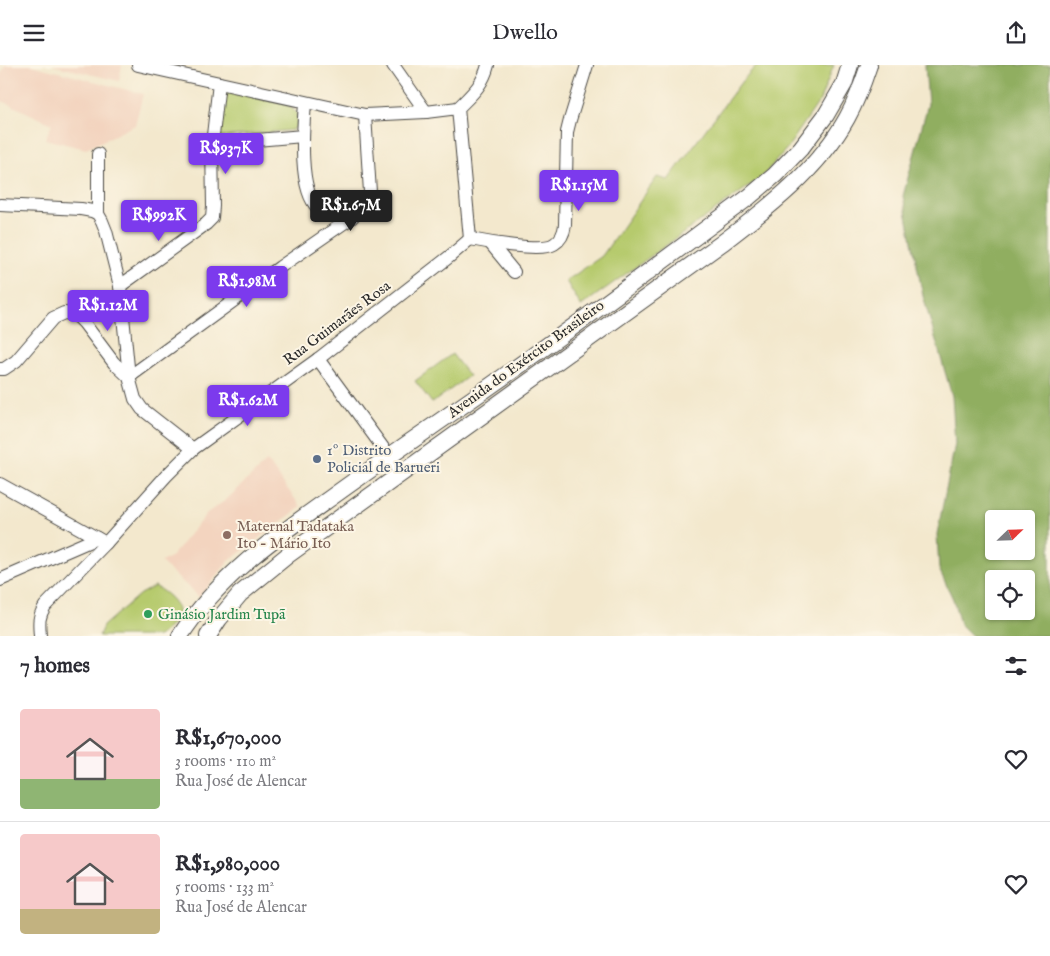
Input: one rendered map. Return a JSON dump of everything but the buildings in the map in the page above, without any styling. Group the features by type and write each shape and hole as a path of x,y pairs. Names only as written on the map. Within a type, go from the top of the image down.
{"main road":[{"name":"Avenida do Exército Brasileiro","path":"180,636 221,585 277,536 388,456 496,382 749,197 775,175 806,141 826,115 844,84 850,65"},
{"name":"Avenida do Exército Brasileiro","path":"208,636 219,619 240,594 288,555 722,243 785,193 828,147 847,119 869,65"}],"street":[{"path":"138,65 365,115 458,108 478,88 488,65"},
{"path":"393,65 426,111"},
{"path":"458,108 470,239 532,247 552,246 560,240 564,233 567,132 587,65"},
{"path":"120,287 212,218 212,144 219,83"},
{"path":"305,103 304,165 310,198 318,208 329,215 351,218"},
{"path":"129,377 361,209 367,201 370,192 365,115"},
{"path":"212,144 303,136"},
{"path":"98,154 98,214 106,231 120,287 129,377 135,399 142,409 193,449"},
{"path":"0,205 81,209 98,214"},
{"name":"Rua Guimarães Rosa","path":"40,636 40,614 46,606 101,541 193,449 318,359 470,239"},
{"path":"491,243 514,272"},
{"path":"0,369 4,369 16,361 54,318 64,313 75,314 114,363 129,377"},
{"path":"318,359 400,474"},
{"path":"0,484 101,541"},
{"path":"0,580 101,541"}],"shaded area":[{"path":"6,65 31,65 143,94 135,125 86,149 45,139 52,124 0,100 0,76"},
{"path":"52,65 122,65 119,81"},
{"name":"Maternal Tadataka Ito - Mário Ito","path":"267,461 301,507 229,561 199,597 161,562 172,556 207,513 226,500"}],"green space":[{"path":"757,65 834,65 820,100 788,147 762,177 581,306 566,281 602,256 657,177 668,180 742,81"},
{"path":"925,65 1050,65 1050,636 972,636 960,624 953,599 939,569 937,534 955,444 952,396 923,296 903,196 928,104"},
{"path":"225,90 286,103 297,113 297,125 293,130 220,137 218,134 221,92"},
{"path":"452,354 469,376 432,403 415,381"},
{"name":"Ginásio Jardim Tupã","path":"155,586 171,598 177,607 178,616 170,627 159,636 99,636 103,626 140,594"}],"place":[{"name":"1º Distrito Policial de Barueri","path":"317,459"},
{"name":"Maternal Tadataka Ito - Mário Ito","path":"227,535"},
{"name":"Ginásio Jardim Tupã","path":"148,614"}]}
